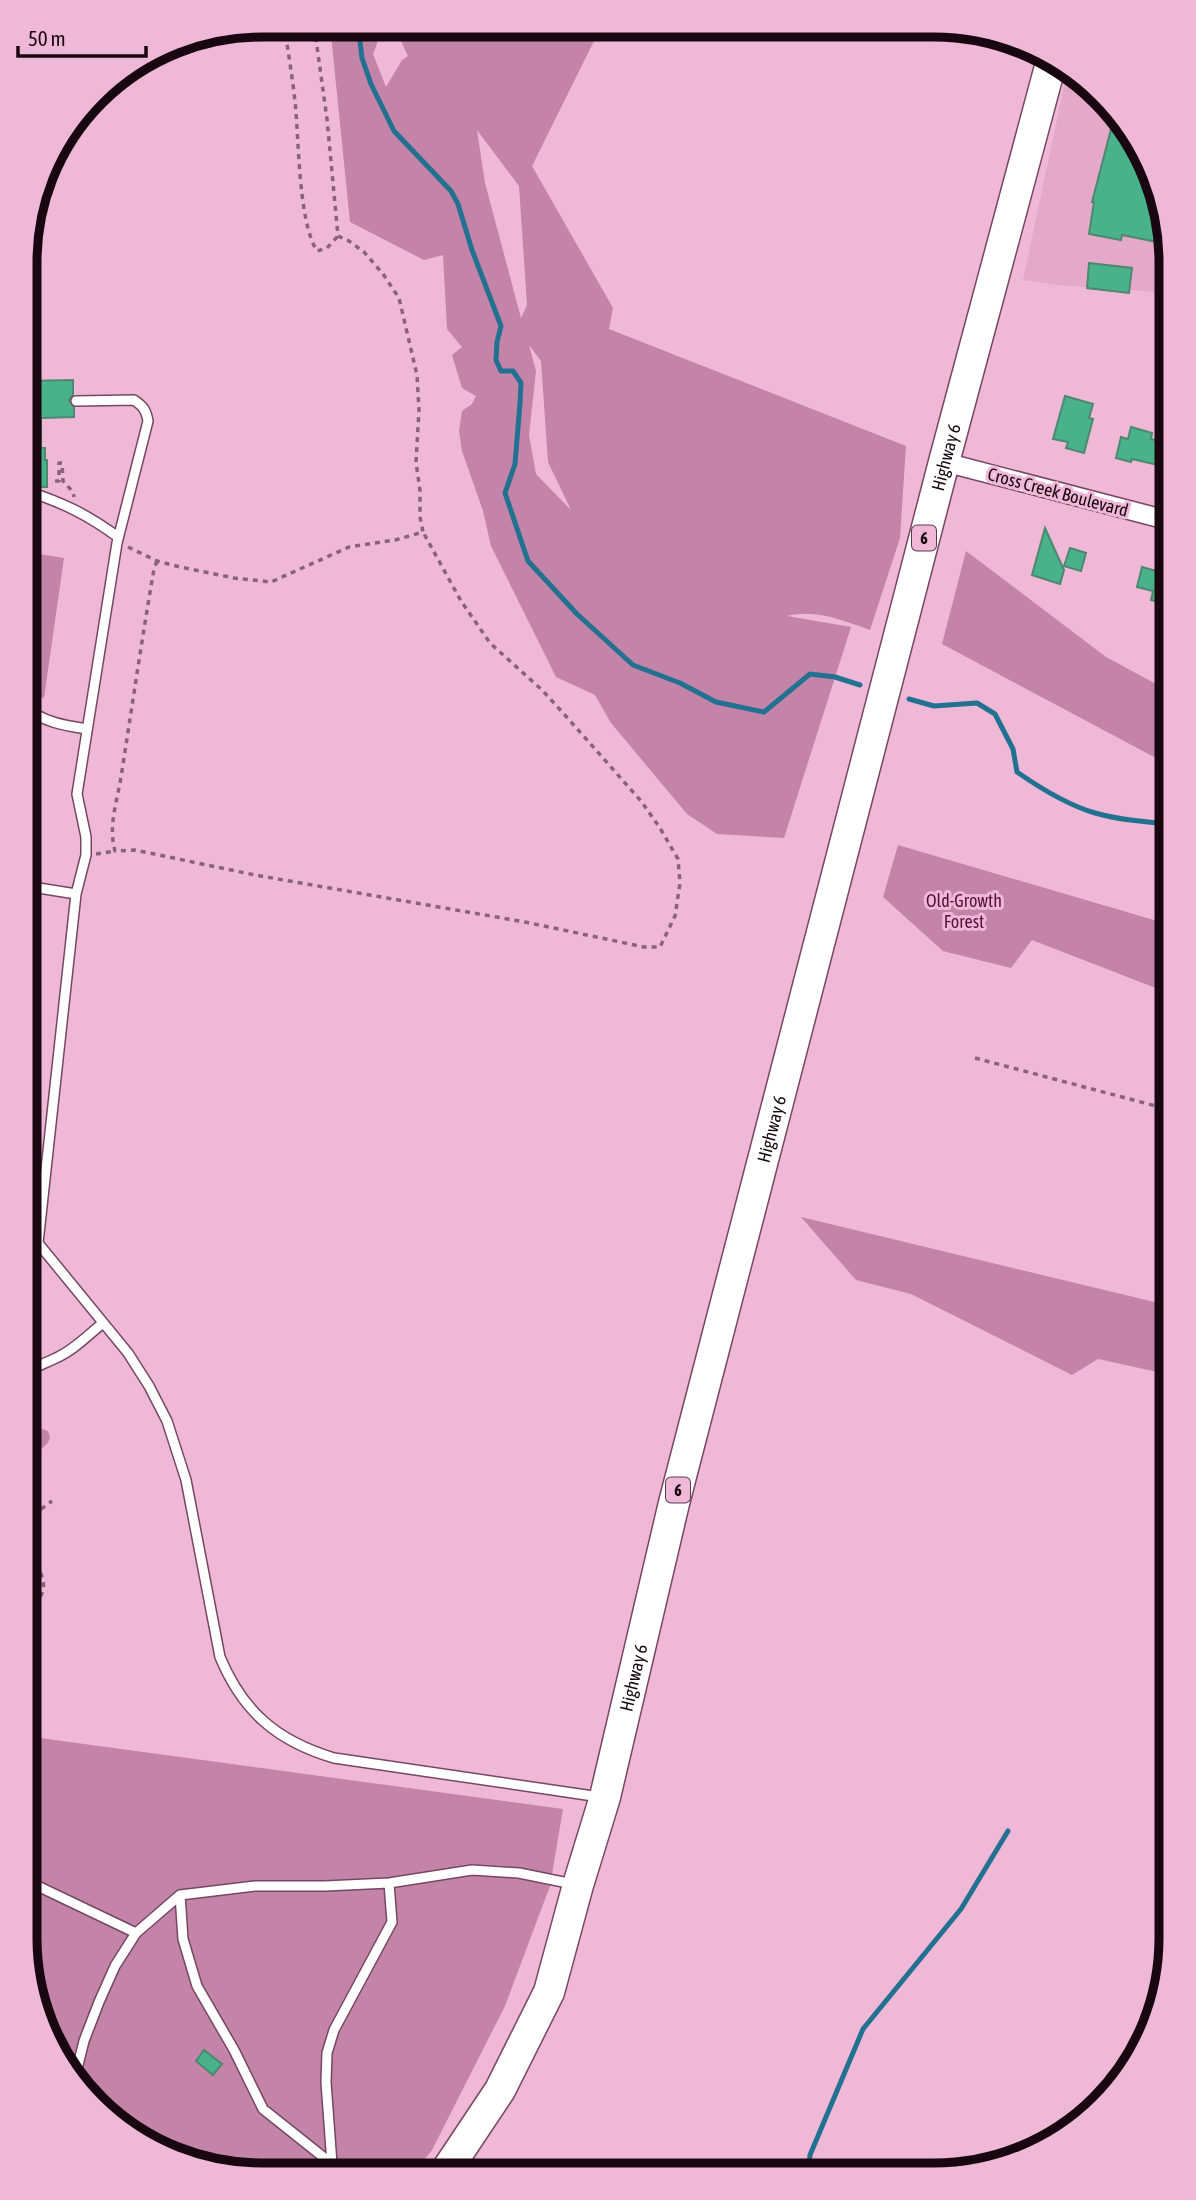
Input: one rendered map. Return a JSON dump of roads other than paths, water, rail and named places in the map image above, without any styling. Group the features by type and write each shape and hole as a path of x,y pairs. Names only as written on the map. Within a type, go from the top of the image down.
{"main road":[{"name":"Highway 6","path":"451,2163 500,2090 549,1992 605,1797 674,1503 944,462 1050,69"}],"street":[{"name":"Cross Creek Boulevard","path":"944,462 1159,518"}],"lane":[{"path":"76,401 134,400 142,405 148,421 118,540 77,794 86,837 86,856 76,894 38,1243 128,1353 167,1421 186,1480 220,1657 235,1688 256,1715 292,1742 312,1752 334,1758 605,1797"},
{"path":"37,495 81,512 118,540"},
{"path":"37,714 62,725 87,729"},
{"path":"37,888 76,894"},
{"path":"37,1365 56,1359 103,1323"},
{"path":"78,2067 99,2002 115,1966 136,1933 180,1895 255,1886 389,1883 443,1873 485,1870 519,1873 578,1885"},
{"path":"331,2163 327,2053 334,2030 392,1922 389,1883"},
{"path":"37,1886 136,1933"},
{"path":"180,1895 183,1939 197,1986 234,2050 263,2109 330,2163"}],"waterway":[{"path":"359,37 362,58 371,84 394,131 451,191 458,204 501,326 496,360 501,371 513,371 521,383 515,464 505,493 528,561 577,614 633,665 680,683 716,702 764,712 810,674 835,677 860,685"},
{"path":"909,699 934,706 977,703 995,714 1013,749 1017,772 1035,784 1085,810 1123,819 1159,823"},
{"path":"809,2163 810,2155 863,2029 961,1909 1008,1831"}],"park label":[{"name":"Old-Growth Forest","path":"964,910"}]}
